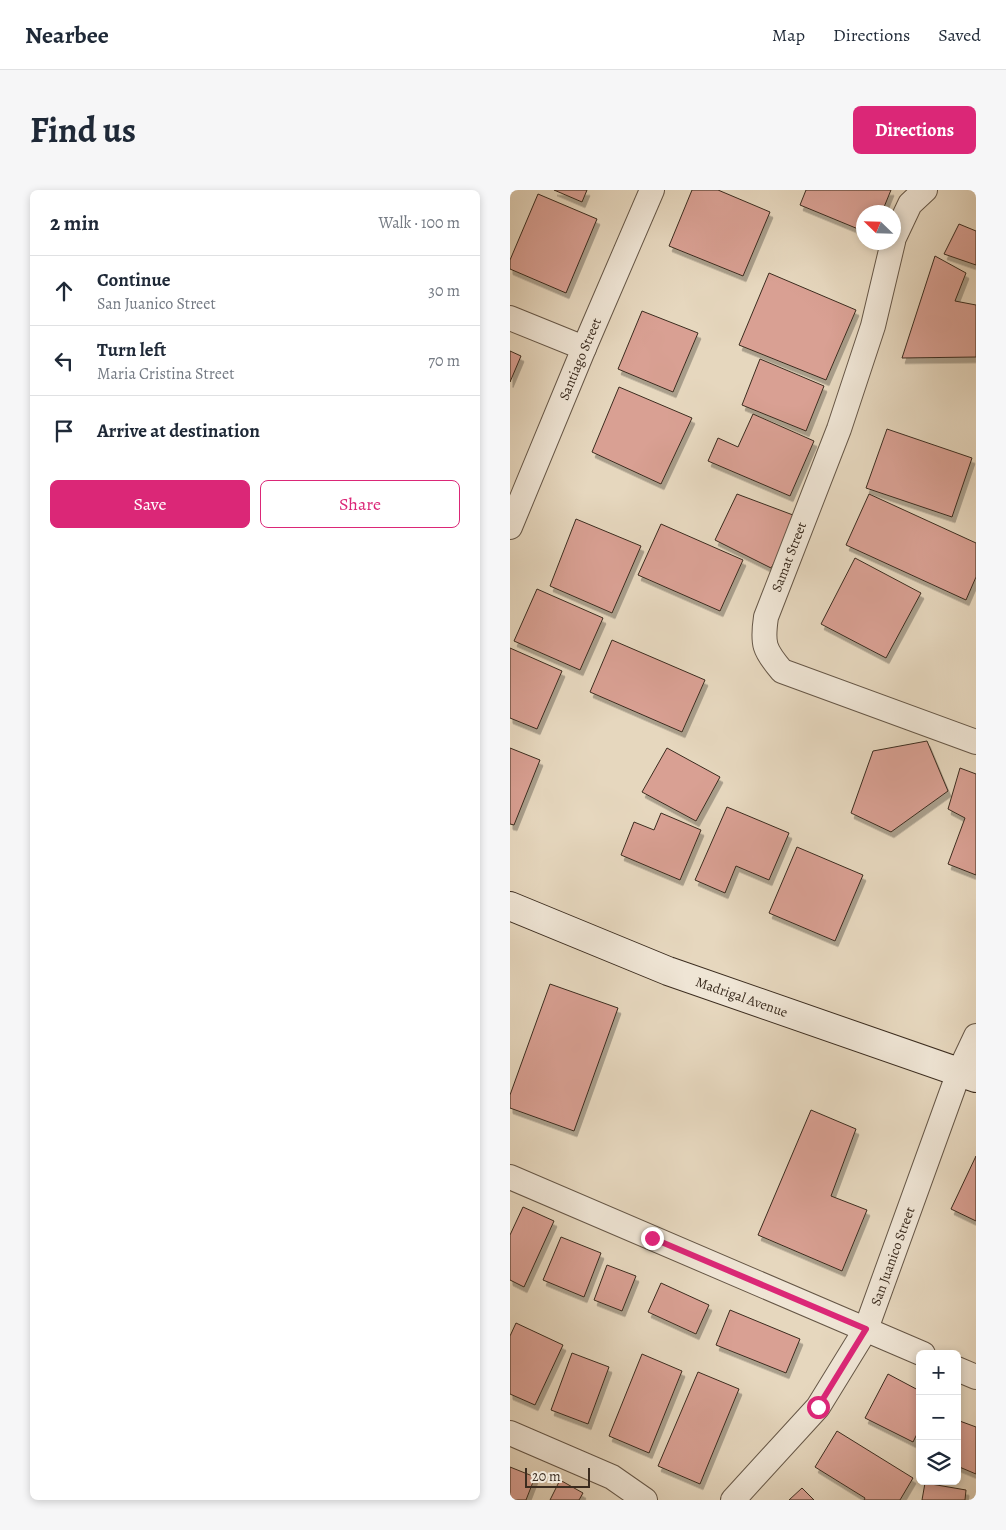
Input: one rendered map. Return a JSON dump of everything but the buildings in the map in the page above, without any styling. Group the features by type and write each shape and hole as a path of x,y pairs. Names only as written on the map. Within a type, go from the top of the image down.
{"street":[{"name":"Santiago Street","path":"510,527 652,190"},
{"name":"Samat Street","path":"901,224 910,204 925,190"},
{"name":"Samat Street","path":"891,250 873,326 839,429 766,617 764,635 767,654 782,671 976,742"},
{"path":"510,318 584,348"},
{"name":"Madrigal Avenue","path":"510,906 668,971 968,1075"},
{"name":"San Juanico Street","path":"733,1500 818,1407 866,1329 968,1075 976,1036"},
{"path":"510,1177 916,1351"},
{"path":"961,1371 976,1377"},
{"path":"510,1433 612,1477 644,1500"}],"route":[{"path":"652,1238 866,1329 818,1407"}]}
